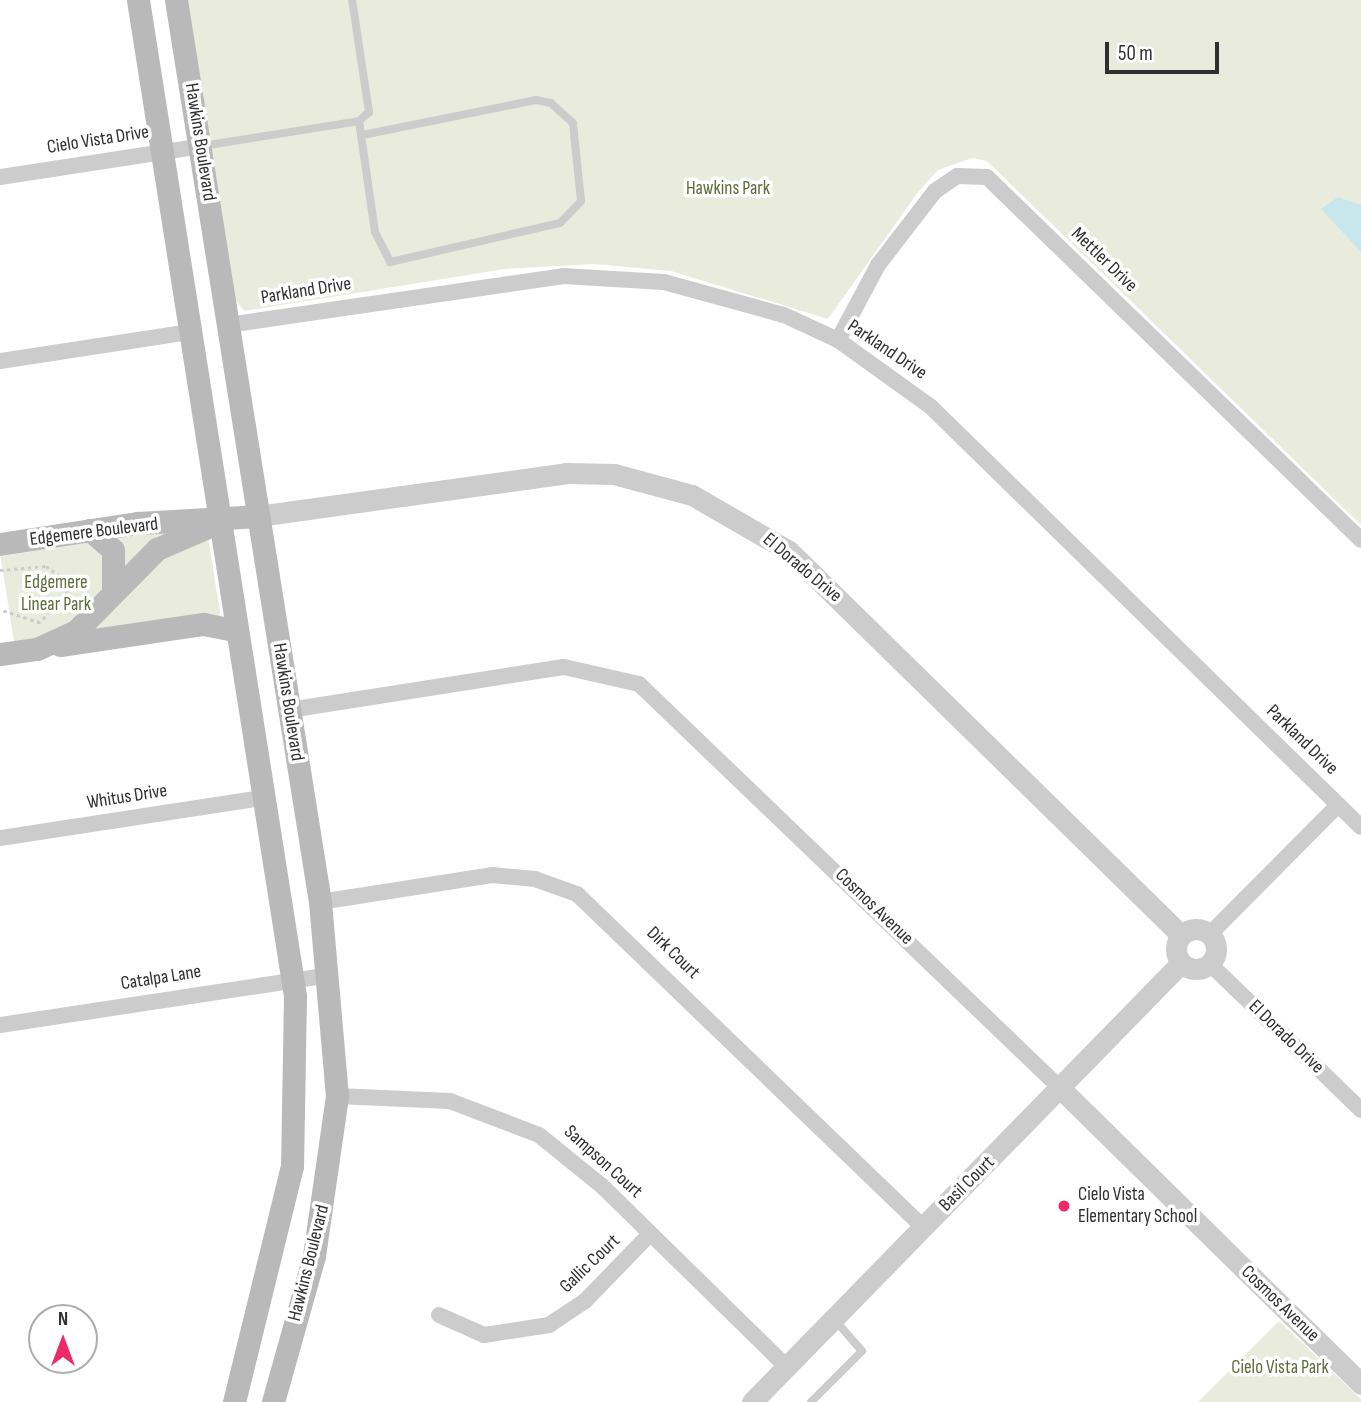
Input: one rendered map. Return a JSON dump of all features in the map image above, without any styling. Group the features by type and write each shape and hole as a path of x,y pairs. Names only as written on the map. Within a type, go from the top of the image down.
{"main road":[{"name":"Hawkins Boulevard","path":"138,0 260,798 293,980 298,1057 292,1166 234,1402"},
{"name":"Hawkins Boulevard","path":"176,0 202,146 320,902 329,975 337,1096 319,1232 272,1402"},
{"name":"El Dorado Drive","path":"219,522 258,516"},
{"name":"Edgemere Boulevard","path":"0,544 90,530 219,522"},
{"name":"Edgemere Boulevard","path":"0,654 37,649 89,622 113,592 157,549 219,522"},
{"path":"90,530 113,550 113,592"},
{"path":"37,649 203,624 235,630"}],"street":[{"name":"Cielo Vista Drive","path":"0,177 202,146"},
{"name":"Mettler Drive","path":"838,340 878,265 935,191 957,176 987,177 1361,540"},
{"name":"Parkland Drive","path":"228,325 528,278 611,276 701,289 838,340 930,406 1361,827"},
{"path":"0,361 189,332"},
{"name":"El Dorado Drive","path":"258,516 566,473 614,474 692,495 789,551 1181,935"},
{"name":"Cosmos Avenue","path":"289,710 564,667 639,684 1061,1089 1361,1384"},
{"name":"Whitus Drive","path":"0,838 260,798"},
{"path":"1210,934 1338,805"},
{"name":"Dirk Court","path":"320,902 492,875 535,879 577,894 924,1228"},
{"path":"1195,929 1210,934 1217,949 1210,964 1195,970 1181,964 1175,949 1181,935 1195,929"},
{"name":"Basil Court","path":"752,1402 1181,964"},
{"name":"El Dorado Drive","path":"1210,964 1361,1110"},
{"name":"Catalpa Lane","path":"0,1025 329,975"},
{"name":"Sampson Court","path":"337,1096 450,1101 508,1119 567,1153 787,1367"},
{"name":"Gallic Court","path":"439,1315 484,1335 549,1325 585,1301 650,1234"}],"lane":[{"path":"202,146 359,121 369,112 352,0"},
{"path":"359,121 375,232 390,262 560,223 581,201 573,123 551,103 536,100 362,135"},
{"path":"811,1402 862,1351 834,1319"}],"path":[{"path":"0,569 46,566 62,576 68,590 40,623 0,610"}],"green space":[{"name":"Hawkins Park","path":"186,0 1361,0 1361,525 987,161 972,158 938,170 918,192 828,319 671,271 594,264 505,269 244,311 232,295"},
{"name":"Edgemere Linear Park","path":"206,524 221,617 15,649 1,557"},
{"name":"Cielo Vista Park","path":"1279,1321 1361,1399 1361,1402 1198,1402"}],"water":[{"path":"1338,197 1361,205 1361,252 1321,209"}],"place":[{"name":"Cielo Vista Elementary School","path":"1064,1206"}]}
